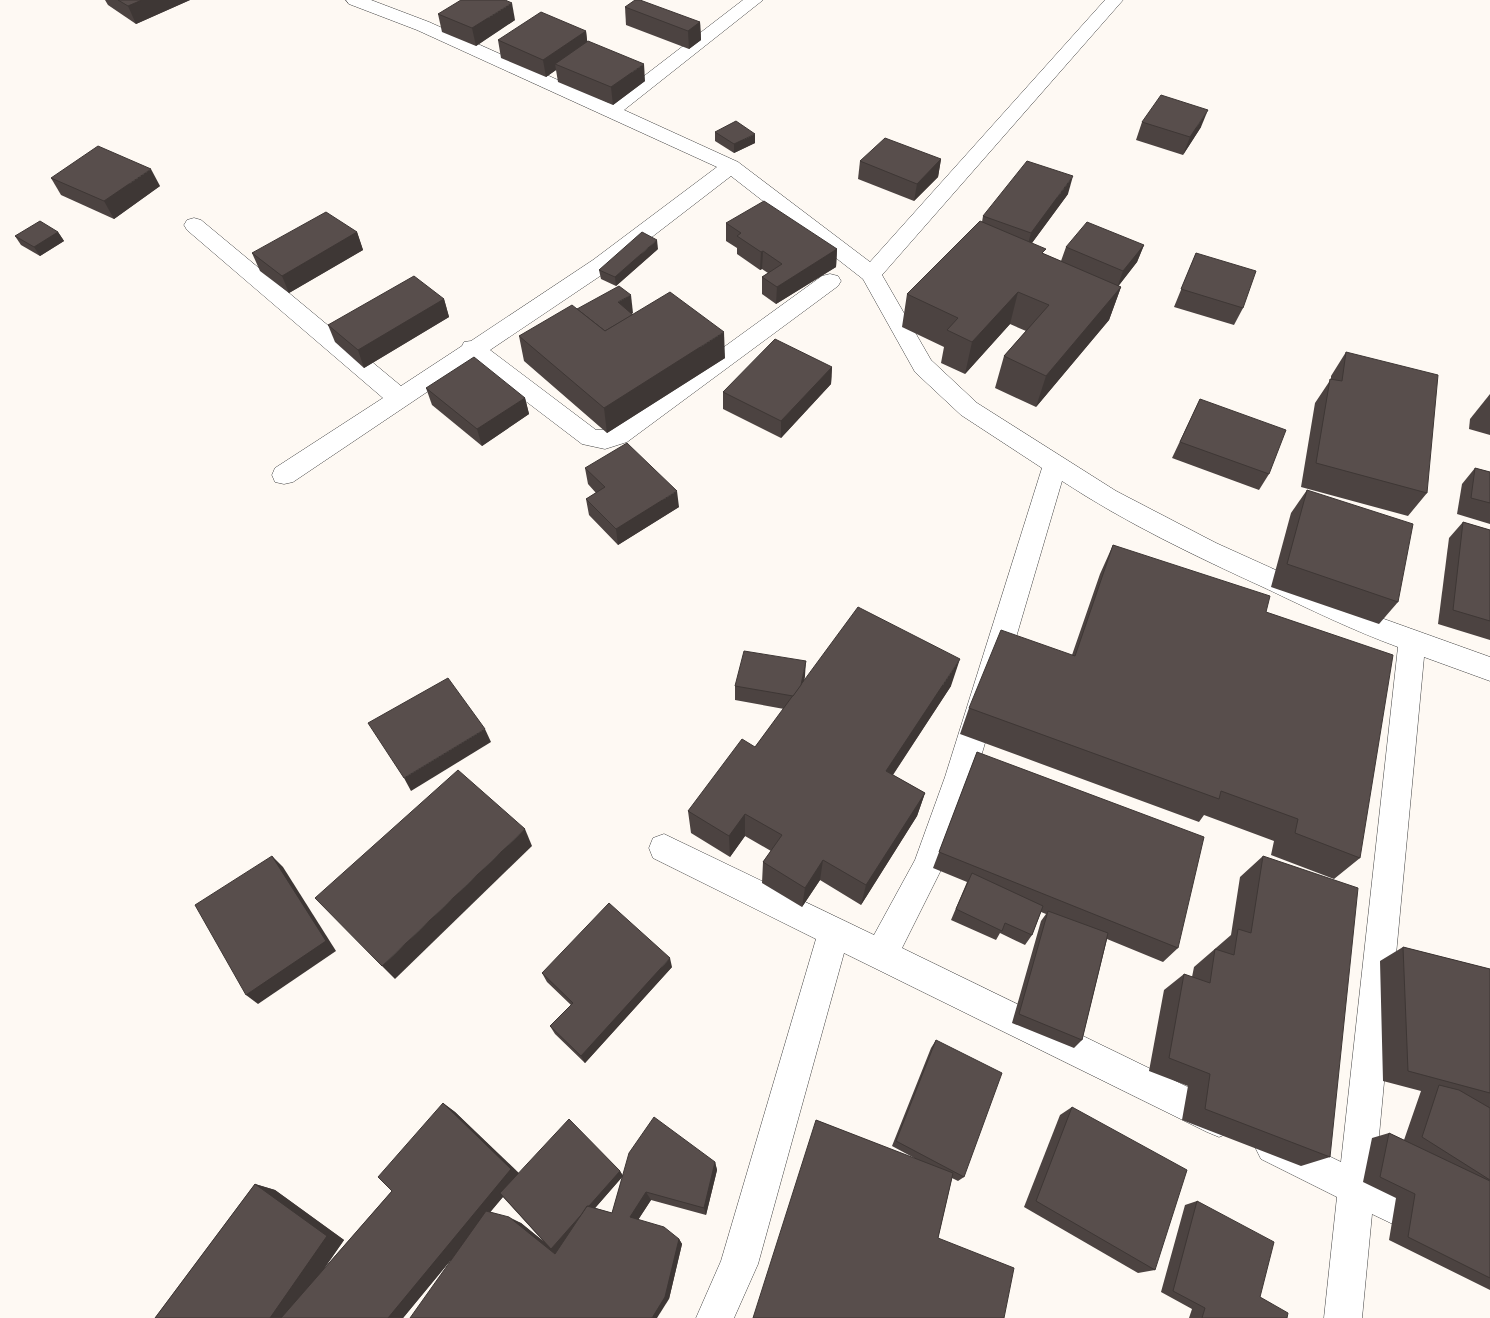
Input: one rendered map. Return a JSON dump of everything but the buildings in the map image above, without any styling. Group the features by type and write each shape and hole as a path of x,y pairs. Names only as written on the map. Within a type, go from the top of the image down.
{"street":[{"path":"355,0 432,20 611,111 731,166 871,274 923,366 969,409 1106,498 1207,550 1374,627 1490,669"},
{"path":"611,111 754,0"},
{"path":"871,274 1114,0"},
{"path":"284,475 472,348 601,264 731,166"},
{"path":"194,224 399,398"},
{"path":"472,348 590,438 605,440 620,436 830,281"},
{"path":"881,955 928,866 960,778 1055,464"},
{"path":"1343,1318 1412,640"},
{"path":"664,848 1490,1253"},
{"path":"716,1318 739,1264 834,932"}]}
